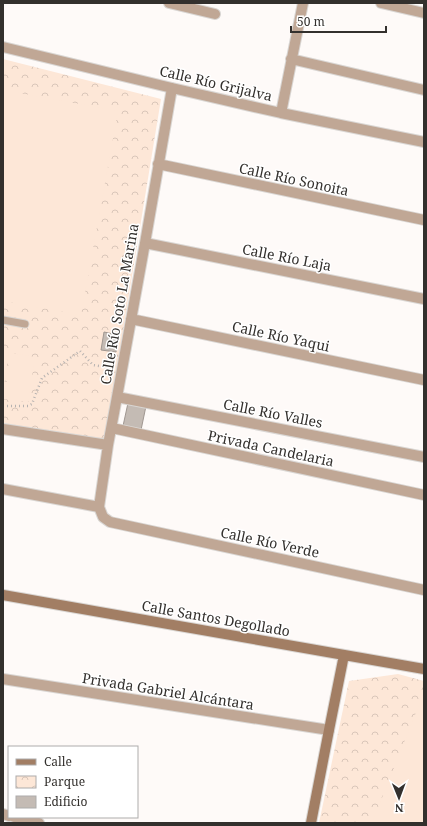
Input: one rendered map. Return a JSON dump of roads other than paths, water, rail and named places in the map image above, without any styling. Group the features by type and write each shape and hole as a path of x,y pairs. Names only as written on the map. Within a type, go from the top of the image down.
{"main road":[{"name":"Calle Santos Degollado","path":"3,595 424,670"},
{"path":"311,823 344,655"}],"street":[{"path":"168,3 215,14"},
{"path":"281,113 303,3"},
{"path":"381,3 424,13"},
{"name":"Calle Río Grijalva","path":"3,47 281,113 424,142"},
{"path":"291,59 424,90"},
{"name":"Calle Río Soto La Marina","path":"99,507 108,445 172,88"},
{"name":"Calle Río Sonoita","path":"158,164 424,220"},
{"name":"Calle Río Laja","path":"145,243 424,299"},
{"name":"Calle Río Yaqui","path":"131,319 424,380"},
{"name":"Calle Río Valles","path":"117,397 424,457"},
{"name":"Privada Candelaria","path":"112,428 424,495"},
{"path":"3,429 108,445"},
{"path":"3,489 99,507"},
{"name":"Calle Río Verde","path":"99,507 103,517 110,522 424,590"},
{"name":"Privada Gabriel Alcántara","path":"3,679 329,730"},
{"path":"15,818 39,823"}],"lane":[{"path":"3,320 25,324"}]}
